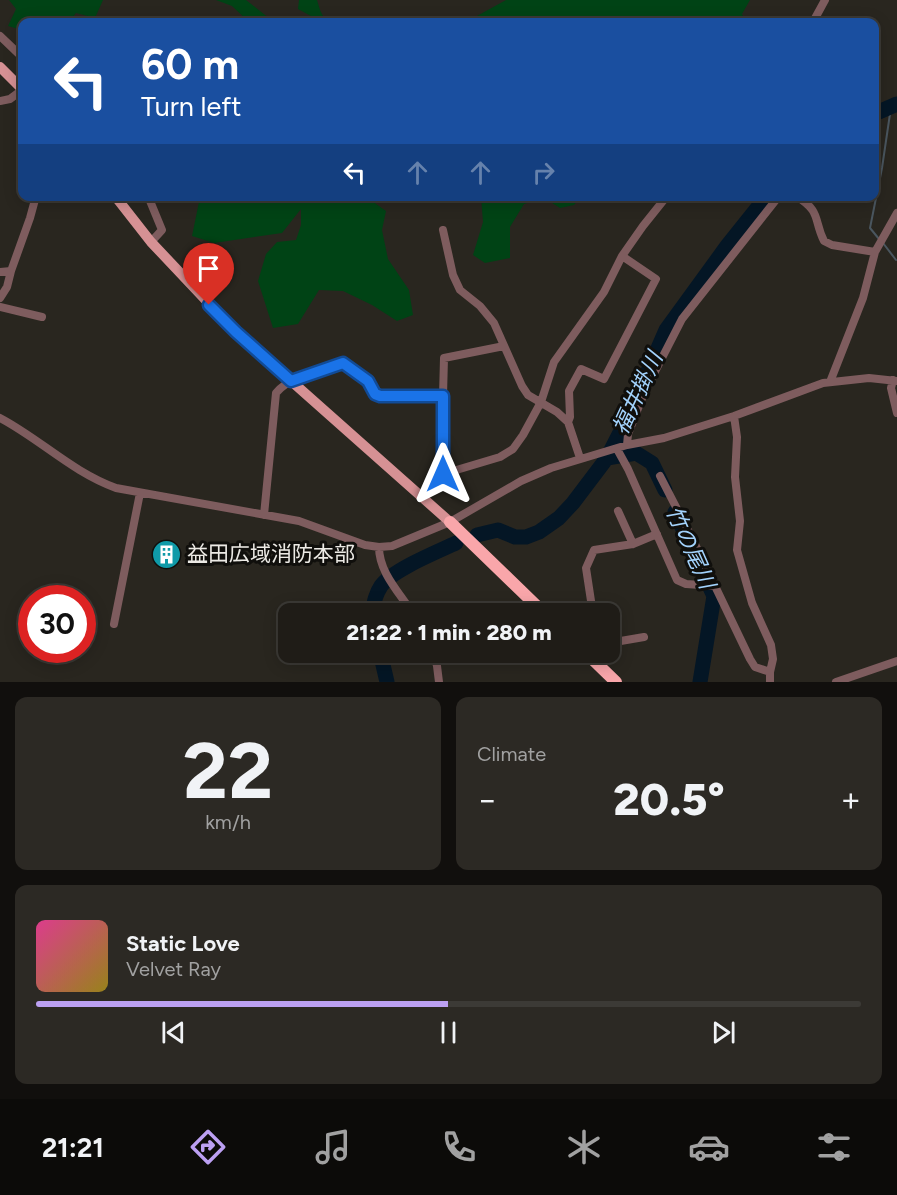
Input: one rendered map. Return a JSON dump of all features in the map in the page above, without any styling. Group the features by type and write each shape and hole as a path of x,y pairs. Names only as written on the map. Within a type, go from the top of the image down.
{"highway":[{"path":"450,522 534,603"},
{"path":"596,663 616,682"}],"main road":[{"path":"0,67 18,85"},
{"path":"120,201 151,242 236,332 450,522"}],"street":[{"path":"815,18 825,0"},
{"path":"0,36 18,53"},
{"path":"0,101 10,99 18,92"},
{"path":"0,298 7,287 35,201"},
{"path":"149,201 162,231 151,242"},
{"path":"504,346 444,358 443,474 500,458 513,450 524,435 541,402 554,362 604,292 622,256 664,201"},
{"path":"627,445 628,434 644,393 682,319 775,201"},
{"path":"802,201 813,210 818,219 824,241 832,245 875,252"},
{"path":"830,382 863,298 875,252 897,213"},
{"path":"443,230 453,275 460,290 480,306 494,323 528,395 557,412 568,422 580,458"},
{"path":"568,422 570,392 581,369 604,379 656,279 622,256"},
{"path":"0,272 11,271"},
{"path":"0,307 42,317"},
{"path":"264,515 276,393 282,385 343,363 368,381 375,394 380,396 443,396"},
{"path":"0,418 15,426 76,470 96,481 116,488 299,521 357,543 379,548 409,540 450,522 521,481 551,468 627,445 664,438 734,416 810,387 830,382 869,378 895,380 891,388 897,413"},
{"path":"734,416 737,437 735,477 740,521 738,550 752,603 771,645 772,679"},
{"path":"617,448 677,580 686,584 715,586"},
{"path":"660,476 750,659 755,667 772,679"},
{"path":"114,624 140,493"},
{"path":"618,511 633,543"},
{"path":"591,603 586,568 594,550 633,543 657,534"},
{"path":"379,548 379,557 386,574 406,603"},
{"path":"620,641 644,637"},
{"path":"836,682 897,661"},
{"path":"436,663 439,682"}],"green space":[{"path":"9,0 103,0 95,18 76,13 72,18 18,18 18,29 8,26 16,9"},
{"path":"216,0 246,0 269,18 245,18 232,6"},
{"path":"299,0 317,0 324,18 315,18 298,9"},
{"path":"506,0 750,0 742,14 744,18 476,18"},
{"path":"199,201 372,201 386,211 382,230 388,259 409,290 413,315 397,321 372,305 343,291 319,290 298,324 273,328 258,281 266,254 277,242 296,240 301,225 301,209 282,233 214,243 192,236"},
{"path":"481,201 534,201 524,204 510,227 510,258 485,263 473,255 483,222"},
{"path":"549,201 578,201 574,205 560,208"}],"waterway":[{"name":"福井掛川","path":"879,112 897,104"},
{"path":"879,183 891,107"},
{"name":"福井掛川","path":"477,535 498,530 515,537 526,537 539,532 559,518 573,503 607,458 628,417 666,330 763,201"},
{"path":"875,201 870,228 879,239"},
{"path":"883,243 896,260"},
{"name":"竹の尾川","path":"607,458 636,453 652,463 665,490"},
{"name":"竹の尾川","path":"675,512 714,596 700,682"},
{"name":"福井掛川","path":"374,603 381,586 395,574 456,543"},
{"name":"福井掛川","path":"383,663 387,682"}],"place":[{"name":"益田広域消防本部","path":"166,554"}],"route":[{"path":"209,305 291,381 343,363 368,381 375,394 380,396 443,396 443,474"}]}
